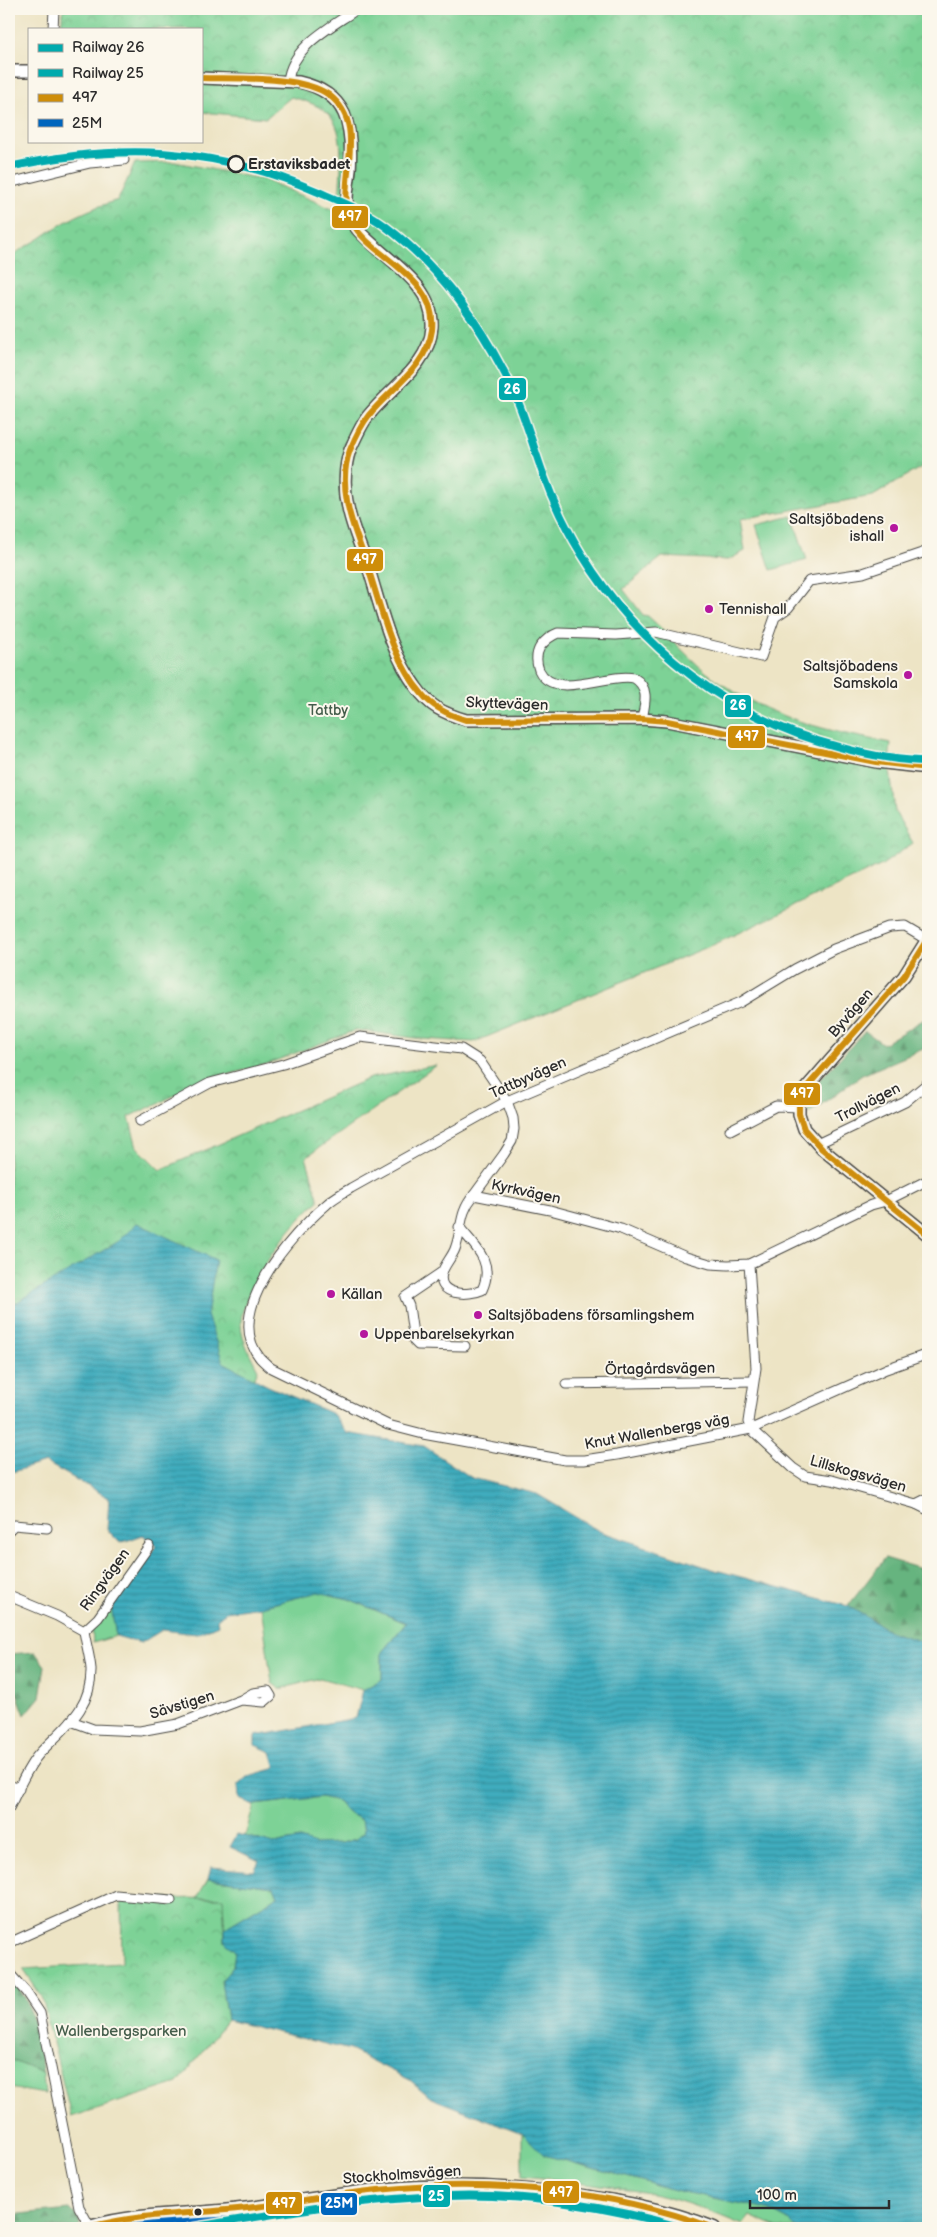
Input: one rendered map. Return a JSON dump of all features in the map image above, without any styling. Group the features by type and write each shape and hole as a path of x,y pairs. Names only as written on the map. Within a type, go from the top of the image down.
{"main road":[{"name":"Stockholmsvägen","path":"89,2228 166,2214 231,2210 379,2190 452,2185 510,2187 624,2202 672,2213 714,2228"}],"street":[{"path":"53,28 54,9"},
{"path":"288,81 289,67 297,54 357,9"},
{"path":"9,71 28,71"},
{"name":"Skyttevägen","path":"202,78 288,81 313,85 325,91 342,109 350,128 351,148 346,203 351,222 371,243 411,278 424,294 431,314 431,334 420,361 367,417 350,451 345,480 348,508 389,638 416,687 441,713 466,720 642,719 685,724 876,762 928,768"},
{"path":"9,183 90,163 124,160"},
{"path":"642,719 645,694 640,683 634,678 558,684 544,677 538,664 537,656 541,646 551,635 558,633 624,634 656,632 761,657 775,617 788,608 809,581 863,574 928,551"},
{"name":"Tattbyvägen","path":"271,1368 259,1357 252,1342 249,1327 251,1309 256,1292 265,1276 298,1233 326,1204 351,1188 507,1101 741,1002 834,949 890,928 905,927 928,939"},
{"name":"Byvägen","path":"799,1107 799,1100 805,1089 904,976 928,939"},
{"name":"Kyrkvägen","path":"140,1122 210,1083 284,1064 360,1036 461,1049 480,1061 507,1101 513,1118 512,1141 474,1194 550,1210 621,1229 686,1257 710,1264 749,1264 871,1204 886,1201 928,1180"},
{"name":"Trollvägen","path":"817,1144 905,1102 928,1083"},
{"path":"730,1130 776,1106 799,1107 804,1129 817,1144 928,1235"},
{"path":"465,1346 418,1345 414,1341 409,1306 405,1297 442,1272 455,1250 460,1218 467,1203 474,1194"},
{"path":"442,1272 442,1280 446,1288 452,1292 466,1295 482,1290 487,1279 487,1268 482,1257 459,1227"},
{"path":"749,1264 756,1368 748,1422 751,1430"},
{"name":"Knut Wallenbergs väg","path":"271,1368 388,1425 423,1434 550,1458 584,1460 751,1430 886,1369 928,1354"},
{"name":"Örtagårdsvägen","path":"566,1384 753,1381"},
{"name":"Lillskogsvägen","path":"751,1430 793,1468 805,1476 832,1480 916,1504 928,1498"},
{"path":"916,1504 928,1510"},
{"path":"9,1530 14,1525 47,1528"},
{"name":"Ringvägen","path":"84,1631 98,1618 149,1546"},
{"name":"Ringvägen","path":"9,1596 57,1616 84,1631"},
{"name":"Ringvägen","path":"9,1808 38,1755 72,1721 86,1698 90,1681 90,1667 84,1631"},
{"name":"Sävstigen","path":"72,1721 93,1729 140,1731 178,1724 241,1700"},
{"path":"9,1785 19,1789"},
{"path":"9,1944 116,1895 171,1900"},
{"path":"9,1973 26,1992 40,2013 79,2207 89,2228"}],"green space":[{"name":"Tattby","path":"63,9 928,9 928,463 873,496 740,519 745,551 728,560 662,557 623,589 643,615 648,616 706,672 735,692 756,704 799,721 821,728 891,743 889,762 895,812 913,843 882,865 715,944 474,1042 422,1039 356,1030 267,1064 205,1081 129,1117 137,1147 160,1170 370,1078 437,1065 306,1157 319,1201 308,1210 270,1257 258,1276 243,1310 241,1324 243,1336 258,1370 254,1379 9,1410 9,262 20,251 67,221 97,207 118,200 135,163 175,162 266,180 337,211 341,169 340,141 334,121 327,113 306,101 291,97 266,118 202,112 202,28 61,28"},
{"path":"792,516 807,560 771,570 756,525"},
{"path":"928,1017 928,1047 862,1075 808,1114 807,1100 814,1086 865,1031 883,1044"},
{"path":"885,1558 928,1571 928,1643 893,1633 848,1606"},
{"path":"318,1592 349,1599 406,1623 382,1652 382,1679 363,1690 320,1678 280,1689 272,1683 261,1607"},
{"path":"111,1606 116,1636 93,1643 92,1630"},
{"path":"35,1652 45,1666 40,1697 25,1715 11,1678 9,1678 9,1654"},
{"path":"321,1797 338,1801 347,1812 362,1820 364,1832 356,1839 342,1843 314,1844 299,1839 274,1844 245,1836 254,1805"},
{"path":"208,1879 274,1887 278,1896 225,1928 222,1898 197,1898"},
{"name":"Wallenbergsparken","path":"223,1898 225,1942 235,1951 233,1967 221,1981 227,2020 178,2083 71,2117 42,1997 23,1969 122,1963 121,1899"},
{"path":"9,1980 24,1997 34,2022 43,2073 9,2059"},
{"path":"9,2059 43,2073 45,2094 9,2088"},
{"path":"522,2133 544,2155 683,2192 764,2208 789,2221 796,2228 777,2228 750,2216 743,2225 698,2207 664,2197 604,2185 522,2176"},
{"path":"70,2209 79,2219 80,2228 9,2228 9,2215"}],"water":[{"path":"137,1223 216,1260 207,1315 223,1362 268,1386 333,1414 347,1433 424,1446 472,1478 537,1494 599,1531 712,1569 848,1606 893,1633 928,1643 928,2228 796,2228 789,2221 764,2208 683,2192 544,2155 522,2133 431,2098 410,2080 350,2050 227,2020 221,1981 233,1967 235,1951 225,1942 225,1928 278,1896 274,1887 208,1879 211,1867 254,1871 259,1861 230,1847 237,1834 274,1844 300,1839 315,1844 342,1843 356,1839 364,1832 362,1820 347,1812 338,1801 321,1797 254,1805 239,1799 238,1785 248,1776 276,1768 271,1752 255,1745 255,1736 356,1718 363,1690 382,1679 382,1652 406,1623 349,1599 318,1592 261,1607 226,1612 217,1619 218,1625 197,1634 162,1630 141,1643 116,1636 111,1606 156,1546 143,1535 120,1543 107,1530 109,1498 45,1462 9,1473 9,1307 119,1241"}],"rail line":[{"name":"26","path":"9,167 88,154 127,152 202,157 277,176 343,203 385,226 437,273 466,310 492,350 515,394 550,492 575,543 604,587 630,619 659,649 691,675 725,698 761,718 799,735 872,755 894,759 928,761"},
{"name":"25","path":"189,2228 350,2203 448,2196 507,2197 567,2203 655,2220 683,2228"}],"transit line":[{"name":"497","path":"202,78 268,79 302,84 329,95 342,108 348,123 350,140 346,191 347,207 352,222 361,235 414,282 425,295 431,311 432,330 429,343 423,355 416,366 363,423 350,450 345,476 346,495 351,519 389,636 403,666 426,699 453,716 466,720 642,719 667,721 876,762 928,768"},
{"name":"497","path":"928,938 904,976 805,1089 799,1100 799,1114 804,1129 822,1149 928,1235"},
{"name":"497","path":"90,2227 129,2219 247,2208 362,2192 420,2187 463,2186 548,2190 591,2196 633,2204 714,2228"},
{"name":"25M","path":"123,2228 251,2217 366,2200 459,2195 537,2198 576,2203 652,2217 689,2228"}],"place":[{"name":"Erstaviksbadet","path":"236,164"},
{"name":"Saltsjöbadens ishall","path":"894,528"},
{"name":"Tennishall","path":"709,609"},
{"name":"Saltsjöbadens Samskola","path":"908,675"},
{"name":"Källan","path":"331,1294"},
{"name":"Saltsjöbadens församlingshem","path":"478,1315"},
{"name":"Uppenbarelsekyrkan","path":"364,1334"}]}
